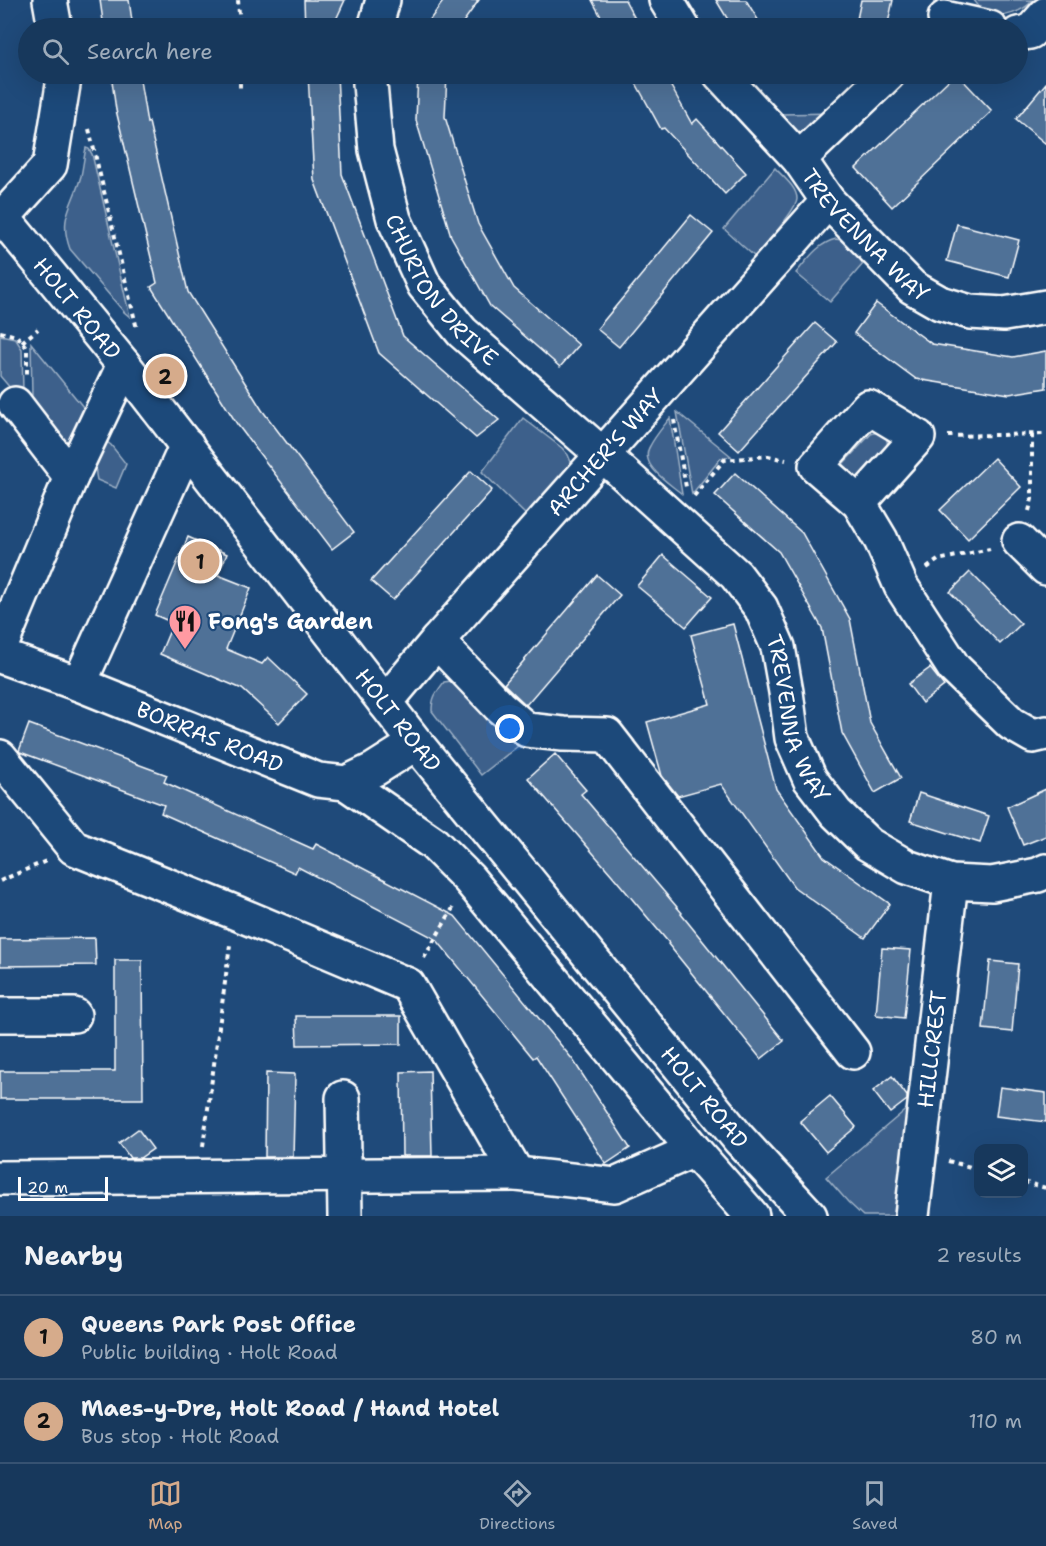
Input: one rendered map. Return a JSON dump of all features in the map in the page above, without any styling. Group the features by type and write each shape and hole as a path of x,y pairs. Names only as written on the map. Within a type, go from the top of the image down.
{"street":[{"path":"50,0 53,18"},
{"path":"378,18 383,0"},
{"path":"666,0 676,18"},
{"path":"1028,32 1046,14"},
{"path":"1,215 50,165 63,84"},
{"name":"CHURTON DRIVE","path":"370,84 376,150 394,219 424,285 462,332 603,455"},
{"name":"TREVENNA WAY","path":"729,84 799,159 828,201 912,287 940,303 970,312 1004,314 1046,307"},
{"path":"799,159 878,84"},
{"name":"ARCHER'S WAY","path":"385,703 437,641 828,201"},
{"name":"HOLT ROAD","path":"1,215 187,445 416,742 739,1139 810,1216"},
{"path":"0,648 71,477 124,365"},
{"path":"15,404 71,477"},
{"path":"859,503 918,437 868,407 816,466 859,503 880,540 901,586 954,668 1012,724 1033,736 1046,733"},
{"path":"79,684 187,445"},
{"name":"TREVENNA WAY","path":"603,455 681,511 761,608 778,647 792,738 810,779 836,813 868,844 907,867 951,882 992,884 1038,875 1046,871"},
{"path":"1019,541 1046,568"},
{"path":"437,641 499,706 527,730 607,735 853,1052"},
{"name":"BORRAS ROAD","path":"0,656 79,684 318,780 346,783"},
{"path":"346,783 375,769 416,742"},
{"path":"0,756 74,848 408,985 518,1174"},
{"name":"HOLT ROAD","path":"346,783 433,843 469,879 694,1150 752,1216"},
{"name":"HILLCREST","path":"912,1216 951,882"},
{"path":"0,1015 74,1015"},
{"path":"342,1098 345,1216"},
{"path":"0,1178 518,1174 615,1185 694,1150"}],"path":[{"path":"238,0 239,18"},
{"path":"240,84 240,89"},
{"path":"88,125 139,336 124,365"},
{"path":"22,342 38,329"},
{"path":"0,332 17,336 27,348 26,394 15,404"},
{"path":"668,381 681,511"},
{"path":"901,586 938,560 1019,541 1032,499 1032,434"},
{"path":"918,437 1046,434"},
{"path":"681,511 724,460 768,456 816,466"},
{"path":"0,881 74,848"},
{"path":"408,985 469,879"},
{"path":"199,1176 234,912"},
{"path":"1028,1183 1046,1188"}],"shaded area":[{"path":"974,0 1033,0 1018,11 994,16 986,13"},
{"path":"838,113 805,136 800,134 780,114"},
{"path":"86,148 92,154 130,317 70,249 67,238 66,219 81,176"},
{"path":"775,168 792,186 797,199 796,204 786,220 755,257 724,229"},
{"path":"836,239 849,245 863,264 830,302 796,273 818,248"},
{"path":"0,335 15,338 22,349 23,392 17,396 0,376"},
{"path":"31,343 92,418 78,455 22,403 32,395"},
{"path":"677,412 731,456 721,458 692,494"},
{"path":"523,418 562,448 571,462 568,472 528,517 482,472"},
{"path":"670,418 682,494 651,467 648,460 647,453 650,446"},
{"path":"881,432 886,436 888,446 857,480 841,468 871,434"},
{"path":"107,442 126,464 116,488 97,480 96,460 100,450"},
{"path":"459,680 527,739 481,775 432,711 435,695 444,682"},
{"path":"915,1102 898,1216 863,1216 826,1177"}],"building":[{"path":"100,0 129,0 132,18 103,18"},
{"path":"304,0 345,0 337,18 305,18"},
{"path":"444,0 479,0 466,18 431,18"},
{"path":"592,0 625,0 635,18 602,18"},
{"path":"716,0 746,0 757,18 727,18"},
{"path":"861,0 893,0 889,18 857,18"},
{"path":"1046,83 1046,144 1016,119"},
{"path":"112,84 141,84 147,123 149,122 188,292 262,410 354,532 332,549 237,424 151,287 157,283 116,110"},
{"path":"309,84 338,84 342,174 403,336 499,420 476,438 379,353 314,180"},
{"path":"418,84 447,84 445,117 478,224 514,288 579,345 560,367 490,306 451,236 416,120"},
{"path":"636,84 670,84 692,124 697,119 746,173 725,194 664,128 661,129"},
{"path":"944,84 966,84 992,111 892,207 856,168"},
{"path":"691,215 713,233 619,347 597,329"},
{"path":"957,224 1019,240 1009,277 947,261"},
{"path":"876,303 932,344 1013,357 1046,351 1046,388 1009,394 916,379 854,333"},
{"path":"815,323 837,342 739,451 718,432"},
{"path":"994,458 1021,487 968,539 940,510"},
{"path":"471,471 492,490 393,600 371,581"},
{"path":"735,473 802,533 850,619 870,723 901,778 875,793 842,733 822,628 779,552 715,495"},
{"path":"188,537 227,554 218,575 251,588 226,649 262,664 268,657 307,694 279,723 242,689 160,654 173,623 155,615"},
{"path":"663,555 712,597 686,627 637,586"},
{"path":"970,572 1021,624 1000,644 950,592"},
{"path":"597,575 620,595 526,705 504,684"},
{"path":"733,624 776,789 824,857 890,904 865,938 794,887 721,784 678,796 662,776 647,722 710,704 691,635"},
{"path":"930,668 944,686 922,703 908,684"},
{"path":"29,724 167,775 164,782 313,849 316,844 455,916 573,1060 630,1148 606,1164 536,1056 533,1058 436,939 298,867 295,873 161,813 164,805 20,752"},
{"path":"555,754 586,790 581,794 682,913 784,1041 761,1059 669,943 528,778"},
{"path":"1046,789 1046,836 1023,845 1007,807"},
{"path":"919,793 989,816 980,843 910,821"},
{"path":"95,938 96,965 0,966 0,939"},
{"path":"882,948 911,950 904,1018 876,1015"},
{"path":"115,960 142,960 143,1099 0,1099 0,1071 115,1071"},
{"path":"990,961 1018,964 1012,1032 983,1029"},
{"path":"296,1016 401,1016 401,1044 297,1045"},
{"path":"430,1071 432,1156 402,1156 401,1072"},
{"path":"266,1073 295,1074 293,1157 265,1157"},
{"path":"892,1076 907,1096 907,1100 890,1113 873,1091"},
{"path":"1000,1087 1046,1093 1046,1122 996,1116"},
{"path":"830,1096 856,1127 826,1152 800,1121"},
{"path":"138,1129 153,1149 140,1158 130,1158 119,1143"}],"place":[{"name":"Maes-y-Dre, Holt Road / Hand Hotel","path":"165,376"},
{"name":"Queens Park Post Office","path":"200,561"},
{"name":"Fong's Garden","path":"185,650"}]}
